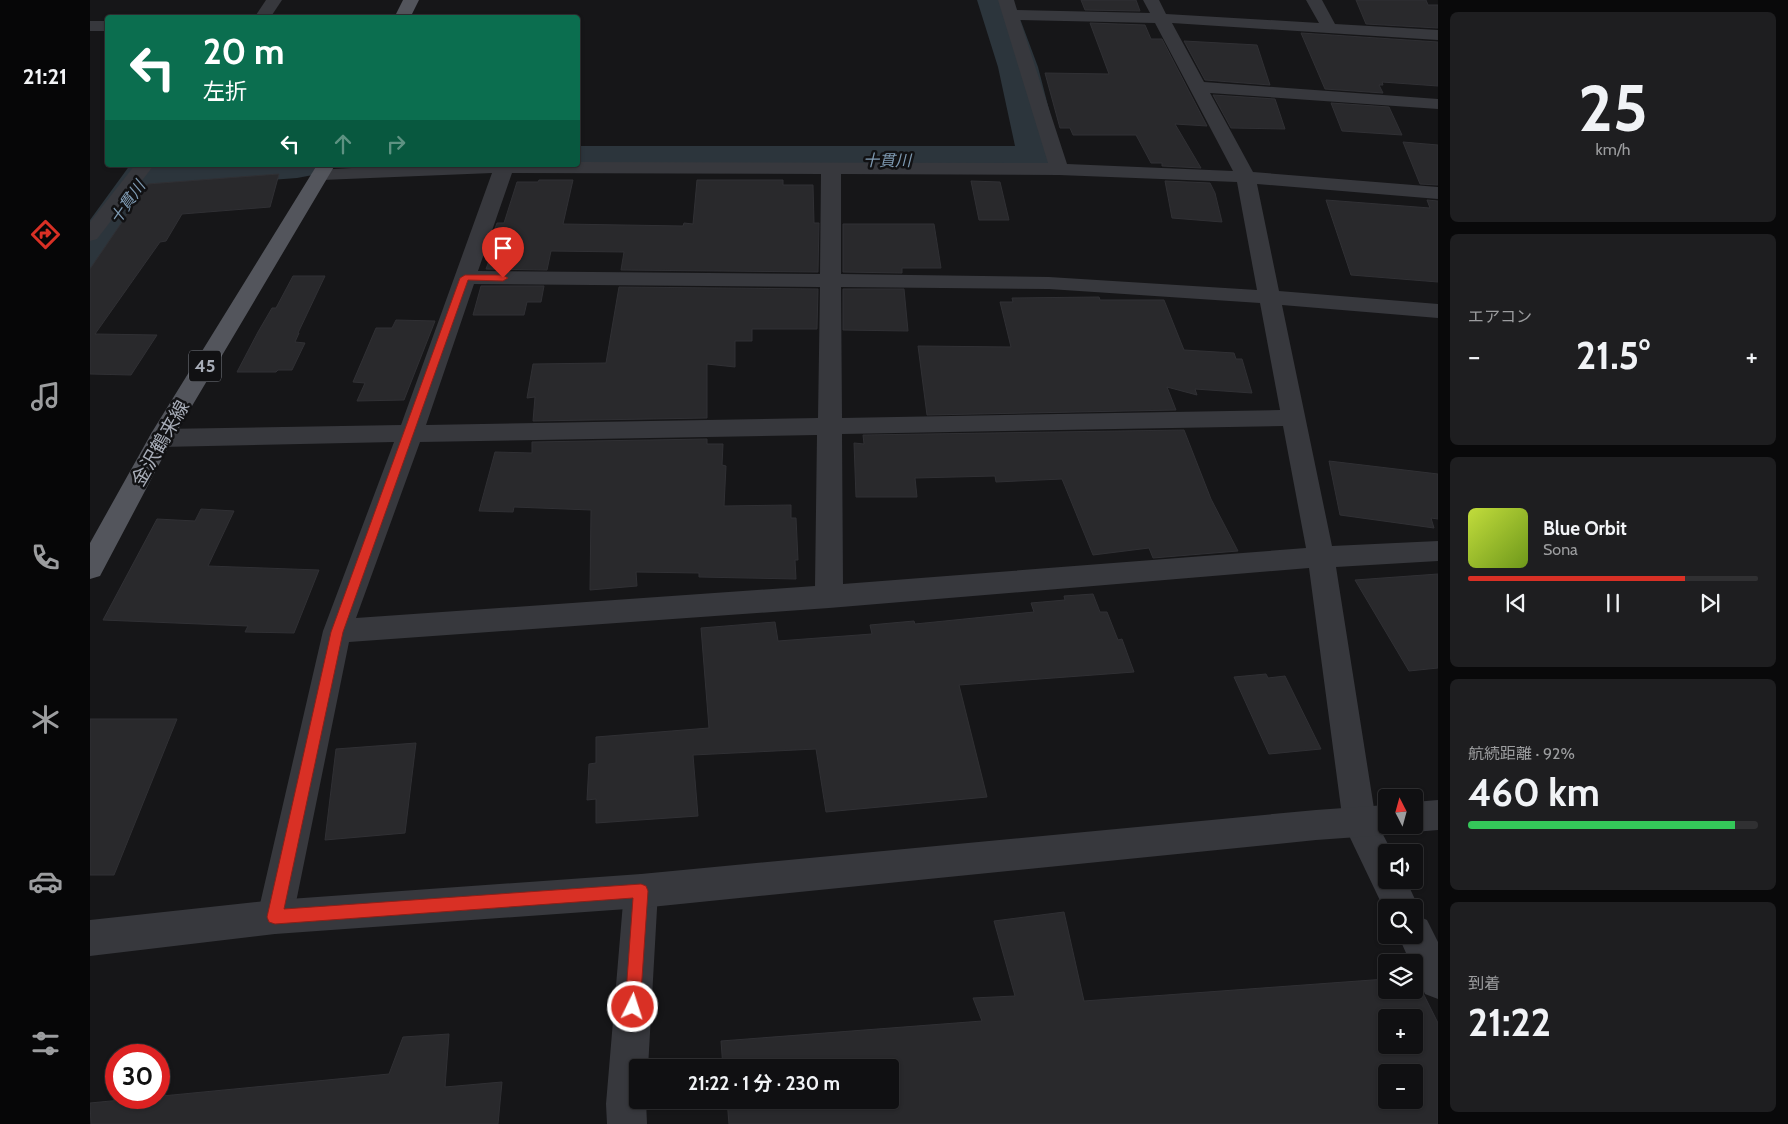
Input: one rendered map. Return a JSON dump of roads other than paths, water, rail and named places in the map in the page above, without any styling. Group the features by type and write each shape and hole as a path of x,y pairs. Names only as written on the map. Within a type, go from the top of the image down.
{"main road":[{"path":"404,15 411,0"},
{"name":"金沢鶴来線","path":"90,568 161,438 324,168"}],"street":[{"path":"264,15 274,0"},
{"path":"1314,0 1330,29"},
{"path":"1059,169 1008,8 1156,9 1330,29 1438,35"},
{"path":"1156,9 1246,177 1268,296 1378,844"},
{"path":"90,26 105,26"},
{"path":"1197,88 1438,104"},
{"path":"90,235 144,167"},
{"path":"275,917 337,632 410,434 504,167"},
{"path":"324,168 1059,169 1246,177 1438,193"},
{"path":"829,597 831,168"},
{"path":"465,278 1049,283 1268,296 1438,311"},
{"path":"161,438 1293,418"},
{"path":"337,632 829,597 1321,557 1438,550"},
{"path":"1423,816 1438,815"},
{"path":"90,938 275,917 641,891 1373,821"},
{"path":"627,1124 626,1104 641,891"},
{"path":"1420,944 1438,981"}],"waterway":[{"name":"十貫川","path":"580,159 1017,160 1038,152 1018,67 995,0"},
{"name":"十貫川","path":"90,255 146,175 267,167"}]}
